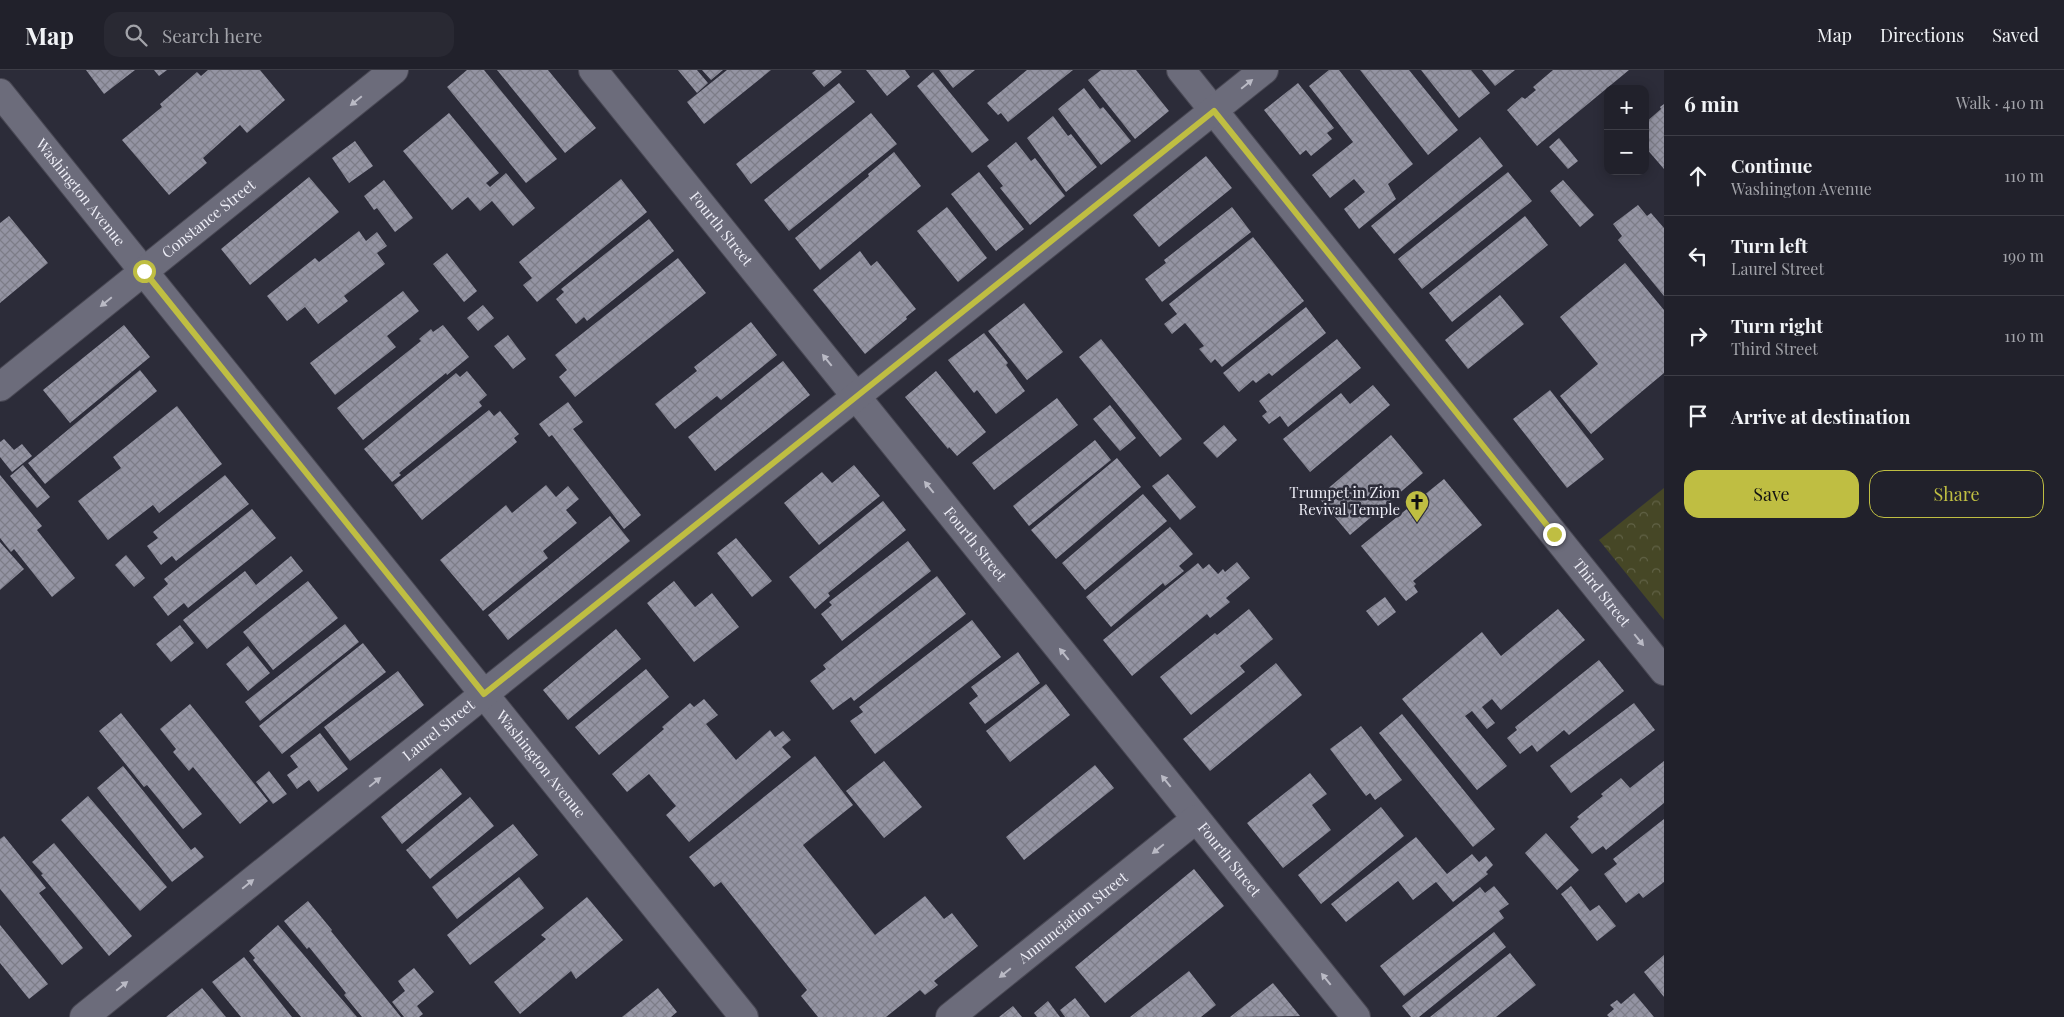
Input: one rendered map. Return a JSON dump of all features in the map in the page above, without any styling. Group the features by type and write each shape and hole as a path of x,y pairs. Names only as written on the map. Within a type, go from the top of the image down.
{"street":[{"name":"Constance Street","path":"0,387 394,70"},
{"name":"Fourth Street","path":"593,70 1356,1017"},
{"name":"Third Street","path":"1181,70 1664,671"},
{"name":"Laurel Street","path":"84,1017 484,694 1264,70"},
{"name":"Washington Avenue","path":"0,93 744,1017"},
{"name":"Annunciation Street","path":"950,1017 1196,819"}],"green space":[{"path":"1664,488 1664,620 1599,540"}],"building":[{"path":"86,70 135,70 104,94"},
{"path":"154,70 167,70 159,76"},
{"path":"208,70 260,70 285,100 247,133 240,125 203,158 207,163 169,195 122,140 162,107 160,104 197,72 201,76"},
{"path":"467,70 484,70 557,159 526,183 447,87"},
{"path":"497,70 548,70 596,128 565,153"},
{"path":"678,70 697,70 708,83 697,93"},
{"path":"702,70 723,70 711,80"},
{"path":"727,70 771,70 704,124 687,102"},
{"path":"816,70 840,70 842,72 824,87 812,73"},
{"path":"866,70 905,70 910,77 887,96"},
{"path":"939,70 975,70 953,88"},
{"path":"1027,70 1073,70 1008,122 1001,113 998,115 987,103"},
{"path":"1101,70 1136,70 1169,111 1135,139 1088,80"},
{"path":"1329,70 1339,70 1413,164 1388,184 1396,199 1359,229 1344,209 1365,192 1354,179 1330,198 1312,175 1353,142 1309,86"},
{"path":"1360,70 1409,70 1458,130 1428,155"},
{"path":"1421,70 1471,70 1490,93 1459,118"},
{"path":"1482,70 1515,70 1495,86"},
{"path":"1553,70 1629,70 1611,85 1604,85 1604,91 1537,146 1507,110 1522,97 1525,99 1536,90 1533,87"},
{"path":"933,72 989,140 972,153 917,86"},
{"path":"839,83 855,102 751,184 736,164"},
{"path":"1298,83 1334,128 1327,133 1332,139 1311,156 1306,150 1300,155 1264,110"},
{"path":"1084,88 1100,109 1103,107 1131,141 1101,165 1058,109"},
{"path":"1664,104 1664,169 1649,152 1649,120 1661,109 1660,107"},
{"path":"449,113 499,173 486,183 490,187 506,173 535,208 513,226 492,201 480,211 468,197 452,210 403,151"},
{"path":"871,113 897,144 789,231 764,200"},
{"path":"1053,116 1068,136 1071,134 1097,167 1066,192 1027,138"},
{"path":"1480,137 1503,166 1394,254 1371,226"},
{"path":"1559,138 1578,161 1568,169 1549,147"},
{"path":"355,141 373,166 349,183 332,158"},
{"path":"1016,142 1031,161 1035,158 1065,196 1030,225 1000,188 1003,186 987,166"},
{"path":"894,152 921,186 820,270 795,238 869,176 868,174"},
{"path":"1206,156 1232,188 1159,247 1133,215"},
{"path":"979,172 1024,229 996,251 951,194"},
{"path":"1508,172 1532,201 1422,289 1398,259"},
{"path":"309,177 339,212 250,285 221,249"},
{"path":"621,179 647,212 537,302 523,285 532,278 519,262"},
{"path":"384,180 413,218 395,232 377,208 374,210 364,196"},
{"path":"1563,180 1594,215 1580,227 1550,191"},
{"path":"1638,205 1647,216 1651,213 1664,228 1664,296 1618,240 1622,236 1613,224"},
{"path":"947,207 987,258 958,282 917,231"},
{"path":"1232,207 1251,232 1162,302 1145,279 1166,263 1164,260"},
{"path":"9,216 48,263 0,303 0,223"},
{"path":"1525,216 1548,245 1452,322 1429,293"},
{"path":"649,219 674,251 587,321 584,317 576,324 556,299 564,292 561,289"},
{"path":"359,231 366,241 377,232 387,246 377,253 385,264 344,296 348,301 318,324 305,307 287,321 267,296 315,258 319,262"},
{"path":"1253,237 1304,301 1222,367 1215,359 1211,363 1199,349 1204,346 1185,323 1172,334 1164,324 1177,314 1169,304"},
{"path":"860,251 871,266 877,261 916,309 906,317 907,319 865,354 813,290"},
{"path":"447,253 477,291 464,302 433,264"},
{"path":"678,258 706,293 575,397 559,377 567,370 555,355"},
{"path":"1625,263 1664,310 1664,373 1591,434 1560,396 1598,364 1560,317"},
{"path":"403,291 419,311 387,336 396,347 335,395 310,363"},
{"path":"1500,295 1524,324 1468,369 1445,340"},
{"path":"1024,303 1063,352 1027,380 988,331"},
{"path":"483,305 494,318 478,331 467,318"},
{"path":"1306,307 1326,333 1272,376 1269,373 1256,383 1253,380 1239,392 1223,373"},
{"path":"751,322 777,355 721,400 717,396 675,429 655,404 697,371 694,367"},
{"path":"124,325 150,357 70,423 43,390"},
{"path":"443,325 469,357 447,375 446,373 363,440 337,408 421,341 419,339 431,329 433,332"},
{"path":"984,333 1008,363 1006,365 1025,391 996,414 977,390 974,393 948,360"},
{"path":"508,335 526,359 513,369 494,346"},
{"path":"1101,339 1182,439 1160,457 1079,357"},
{"path":"1337,339 1361,368 1288,427 1280,416 1269,424 1262,416 1267,412 1259,401"},
{"path":"783,361 810,395 715,471 688,437"},
{"path":"140,370 157,391 45,484 28,463"},
{"path":"467,371 487,395 479,402 482,406 399,473 401,475 392,482 364,449 456,373 460,377"},
{"path":"936,371 986,432 957,456 949,447 948,449 905,397"},
{"path":"1373,385 1390,405 1310,472 1283,439 1341,393 1350,404"},
{"path":"1550,390 1604,459 1567,488 1513,419"},
{"path":"1057,398 1078,425 994,490 972,463"},
{"path":"568,402 583,422 573,429 641,515 624,529 552,435 549,437 539,424"},
{"path":"1110,405 1136,438 1120,451 1093,419"},
{"path":"177,406 222,464 159,513 153,505 108,540 78,501 121,468 113,457"},
{"path":"489,410 494,416 500,411 519,434 514,438 517,442 422,520 394,485"},
{"path":"1224,425 1237,440 1217,458 1203,443"},
{"path":"1391,435 1423,473 1350,535 1318,497"},
{"path":"4,439 14,450 22,444 32,456 12,472 0,457 0,442"},
{"path":"1095,440 1111,460 1029,526 1013,506"},
{"path":"1117,458 1141,487 1056,559 1031,530"},
{"path":"23,465 50,497 37,508 10,476"},
{"path":"854,465 880,496 819,545 784,503 822,472 832,483"},
{"path":"1168,474 1196,507 1180,520 1152,486"},
{"path":"0,475 42,526 37,530 75,578 52,597 14,549 11,552 0,538"},
{"path":"225,475 249,504 176,561 172,556 161,565 147,546 158,538 153,532"},
{"path":"1444,479 1482,525 1413,581 1418,592 1406,601 1361,546"},
{"path":"546,485 556,497 568,486 579,499 566,510 577,523 543,551 548,558 483,611 440,560 506,505 512,513"},
{"path":"1143,494 1167,521 1085,590 1062,563"},
{"path":"883,501 906,530 828,593 830,596 815,609 789,577"},
{"path":"252,509 276,538 188,608 184,603 168,616 153,597 168,584 164,579"},
{"path":"610,516 630,541 508,640 488,615"},
{"path":"1170,527 1193,554 1179,566 1184,571 1165,586 1163,583 1111,627 1086,597"},
{"path":"736,538 772,581 752,597 717,553"},
{"path":"908,541 931,571 842,641 821,614 832,605 829,602"},
{"path":"0,542 24,569 0,590"},
{"path":"126,555 145,578 134,587 115,565"},
{"path":"291,556 303,571 207,649 183,620 245,571 256,585"},
{"path":"1237,562 1250,578 1226,598 1230,602 1210,618 1207,614 1132,676 1103,640 1198,563 1203,569 1209,564 1218,574 1223,569 1225,572"},
{"path":"937,576 966,614 854,701 851,697 833,710 810,681 826,669 823,665"},
{"path":"308,581 338,618 273,670 243,632"},
{"path":"674,581 695,607 712,593 739,627 694,662 647,603"},
{"path":"1385,597 1396,612 1378,626 1366,611"},
{"path":"1249,609 1273,639 1240,666 1245,672 1191,715 1160,677 1215,633 1217,635"},
{"path":"1558,609 1585,640 1501,710 1492,699 1482,707 1495,723 1487,729 1472,711 1465,716 1507,766 1477,790 1402,699 1482,632 1501,656"},
{"path":"972,620 1001,657 875,754 850,721 863,712 859,707"},
{"path":"345,624 359,642 260,721 245,702"},
{"path":"180,625 194,643 171,662 156,644"},
{"path":"616,629 641,659 568,720 543,690"},
{"path":"363,643 386,672 282,754 259,726"},
{"path":"248,646 270,673 248,691 226,664"},
{"path":"1018,652 1040,683 985,724 969,703 978,696 971,687"},
{"path":"1599,660 1624,691 1569,735 1564,730 1537,752 1532,745 1520,754 1507,738 1517,730 1515,727"},
{"path":"1276,663 1302,695 1210,771 1183,739"},
{"path":"646,669 669,697 599,755 575,727"},
{"path":"398,671 424,705 350,761 324,727"},
{"path":"1046,684 1070,715 1010,762 986,731"},
{"path":"704,699 718,715 706,724 736,760 770,730 775,737 783,731 791,740 782,747 791,757 689,842 666,815 676,806 649,774 627,792 612,774 664,729 662,727 690,703 694,707"},
{"path":"1634,703 1655,730 1571,793 1550,766"},
{"path":"190,704 268,801 240,824 193,767 189,771 173,752 176,749 160,729"},
{"path":"121,713 202,814 183,829 147,785 144,787 99,731"},
{"path":"1402,714 1495,829 1473,847 1379,733"},
{"path":"1361,726 1402,780 1375,800 1370,793 1366,796 1330,749"},
{"path":"320,733 348,769 318,792 309,780 297,789 287,775 298,767 290,756"},
{"path":"815,756 853,805 803,845 875,935 925,896 944,919 952,913 978,946 934,981 938,985 925,995 920,990 886,1017 818,1017 801,996 807,990 721,882 714,887 689,857"},
{"path":"884,761 922,807 884,838 846,791"},
{"path":"1664,761 1664,803 1606,850 1603,846 1592,854 1570,827 1579,819 1577,817 1603,796 1601,794 1621,778 1630,788"},
{"path":"1095,765 1114,788 1024,860 1006,837"},
{"path":"123,766 191,850 195,847 204,857 172,882 97,788"},
{"path":"441,768 462,794 402,844 381,817"},
{"path":"269,771 287,794 273,804 256,782"},
{"path":"1310,773 1327,794 1312,805 1331,830 1283,868 1247,823"},
{"path":"88,796 167,887 140,911 61,820"},
{"path":"470,797 494,826 430,879 406,850"},
{"path":"1381,807 1404,836 1321,904 1298,875"},
{"path":"1664,819 1664,882 1643,898 1639,893 1626,903 1604,874 1617,864 1613,859"},
{"path":"513,824 538,855 457,919 432,887"},
{"path":"1546,833 1579,870 1557,890 1525,853"},
{"path":"4,836 46,888 39,893 83,948 62,965 0,889 0,839"},
{"path":"1416,837 1447,874 1472,854 1479,862 1486,856 1493,865 1486,872 1488,874 1453,902 1436,882 1413,900 1398,881 1346,922 1331,904"},
{"path":"54,843 132,936 109,956 32,862"},
{"path":"1194,869 1224,906 1105,1003 1075,967"},
{"path":"519,877 544,908 470,965 447,935"},
{"path":"1494,886 1509,904 1499,911 1504,918 1404,996 1380,966 1480,887 1485,893"},
{"path":"1571,886 1590,911 1599,905 1616,926 1597,941 1561,894"},
{"path":"587,897 623,940 576,979 571,971 520,1014 494,982 546,939 541,935"},
{"path":"308,901 401,1017 362,1017 344,995 346,993 309,947 307,949 284,921"},
{"path":"0,925 48,984 29,999 0,963"},
{"path":"278,925 357,1017 301,1017 253,960 255,958 249,951"},
{"path":"1494,932 1506,947 1419,1017 1411,1017 1402,1006"},
{"path":"1510,953 1536,985 1496,1017 1430,1017"},
{"path":"1664,955 1664,997 1644,972"},
{"path":"244,957 292,1017 241,1017 212,982"},
{"path":"414,968 434,992 417,1006 423,1014 419,1017 404,1017 392,1002 405,991 398,981"},
{"path":"1189,971 1216,1005 1201,1017 1130,1017"},
{"path":"1273,983 1300,1016 1230,1017"},
{"path":"202,988 226,1017 166,1017"},
{"path":"658,988 677,1012 671,1017 622,1017"},
{"path":"1634,993 1654,1017 1609,1017 1607,1015 1614,1009 1610,1005 1617,1000 1621,1004"},
{"path":"1075,998 1090,1017 1065,1017 1060,1010"},
{"path":"1048,1001 1060,1017 1037,1017 1034,1013"},
{"path":"1013,1006 1022,1017 999,1017"}],"place":[{"name":"Trumpet in Zion Revival Temple","path":"1417,523"}],"route":[{"path":"144,271 484,694 1214,111 1554,534"}]}
